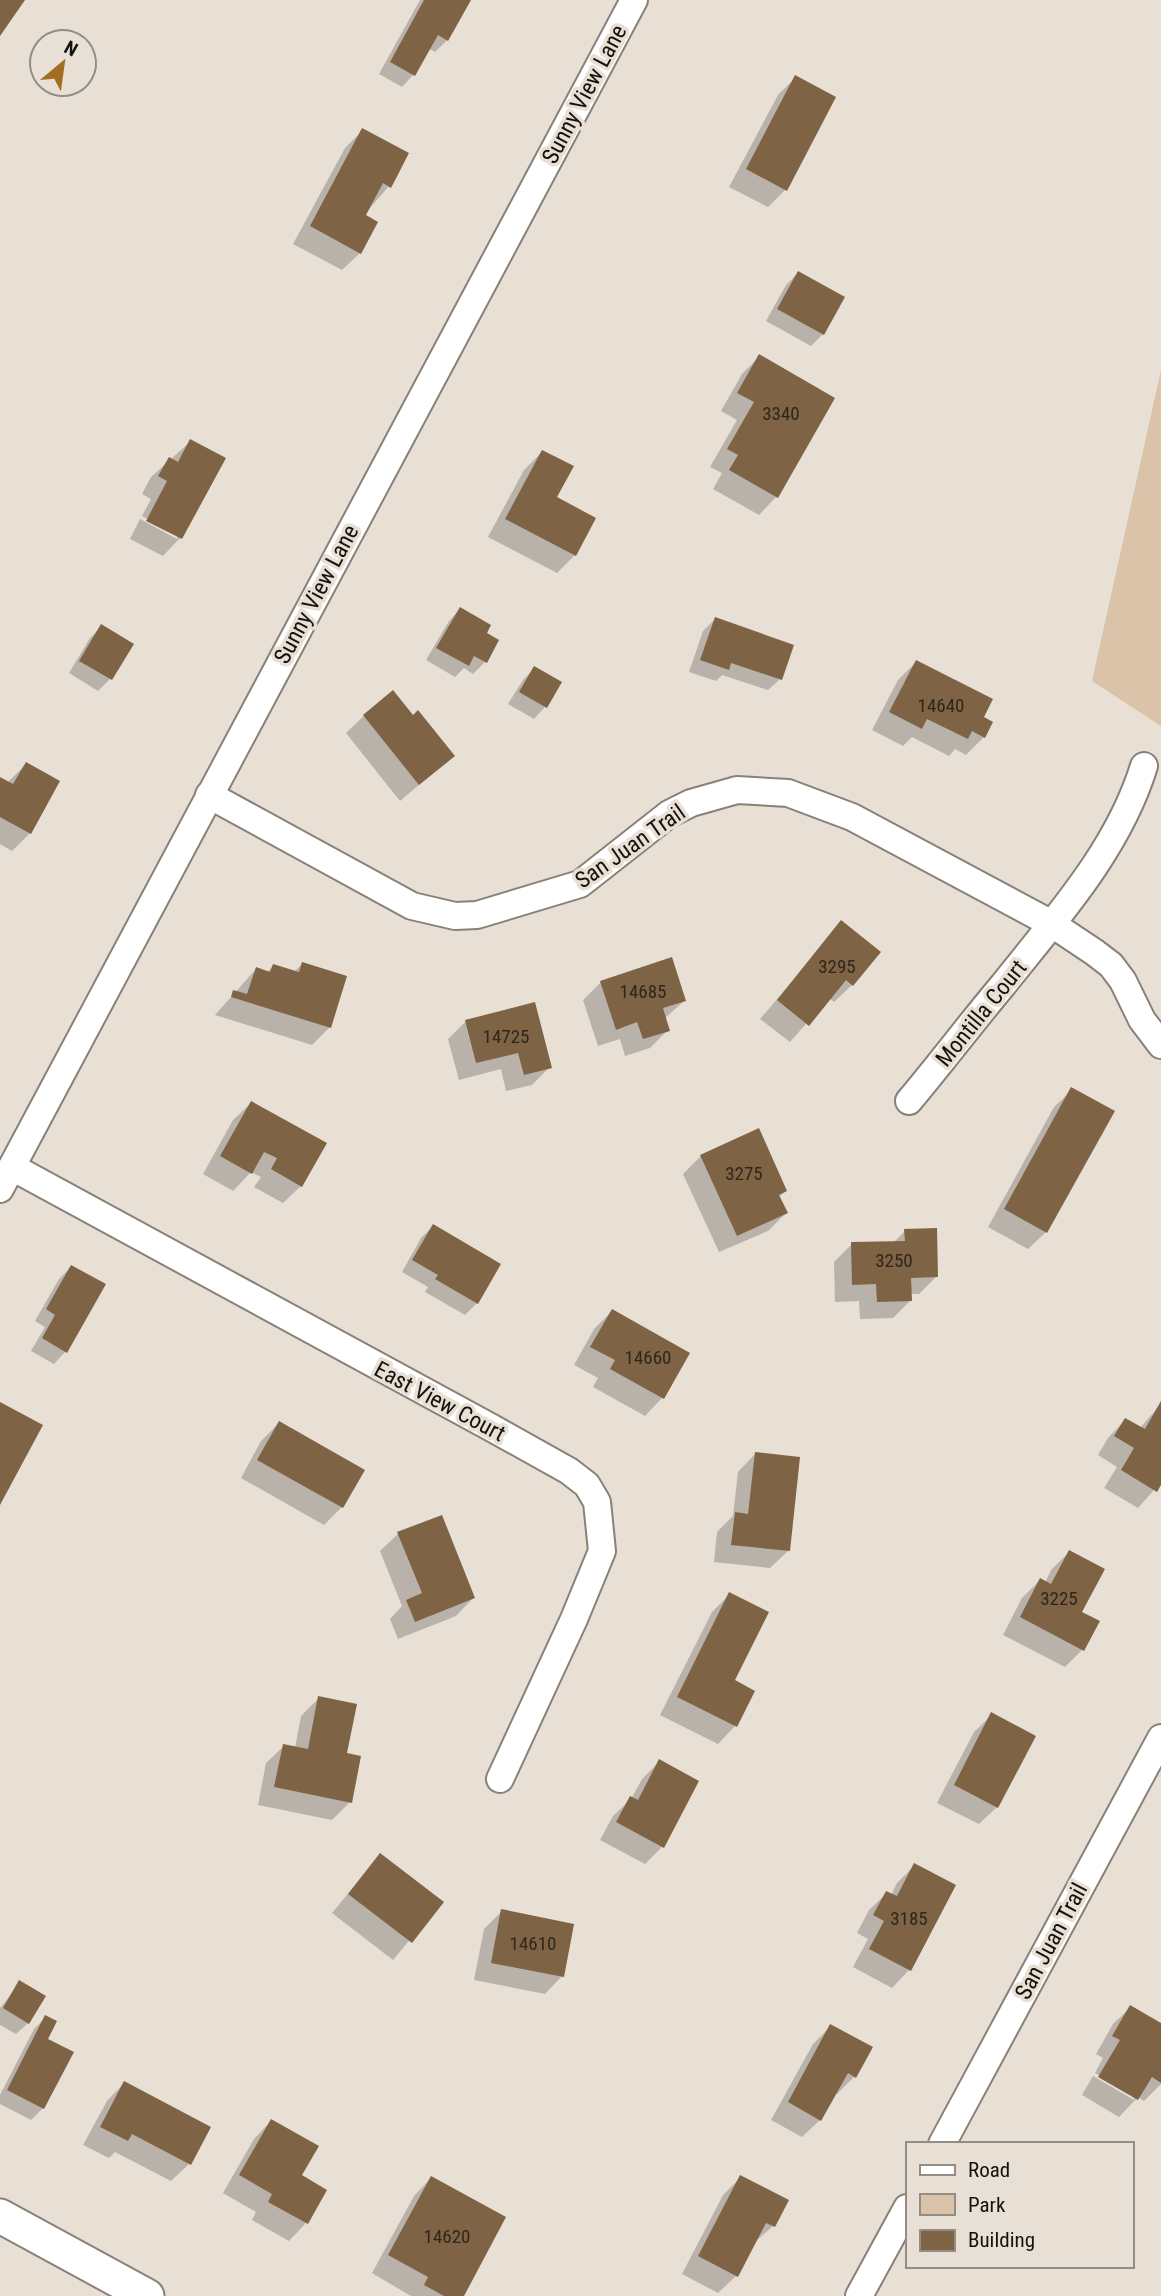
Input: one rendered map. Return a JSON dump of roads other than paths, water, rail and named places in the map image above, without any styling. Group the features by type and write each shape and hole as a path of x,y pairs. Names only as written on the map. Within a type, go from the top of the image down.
{"street":[{"name":"Sunny View Lane","path":"6,1178 634,0"},
{"name":"Montilla Court","path":"909,1101 1052,924 1122,823 1144,766"},
{"name":"San Juan Trail","path":"209,795 412,906 455,916 477,915 580,884 669,814 691,803 737,790 788,793 852,817 1052,924 1111,965 1136,1004 1142,1020 1161,1045"},
{"name":"East View Court","path":"6,1178 492,1428 569,1471 586,1485 597,1502 602,1551 500,1779"},
{"name":"San Juan Trail","path":"943,2142 1161,1738"},
{"path":"859,2296 906,2210"},
{"path":"0,2216 147,2296"}]}
